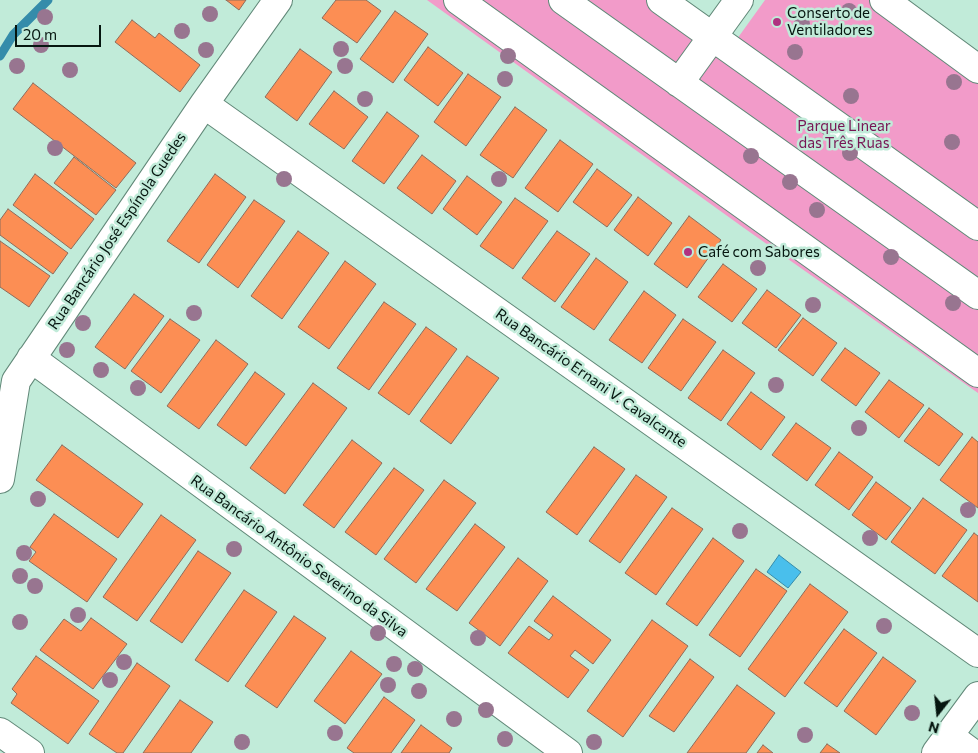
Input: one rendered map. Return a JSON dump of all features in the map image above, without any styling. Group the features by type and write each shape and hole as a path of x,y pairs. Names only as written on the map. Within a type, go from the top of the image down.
{"street":[{"name":"Rua Bancário José Espínola Guedes","path":"0,480 16,381 204,104 278,0"},
{"path":"458,0 978,373"},
{"path":"563,0 978,295"},
{"path":"661,0 978,226"},
{"path":"680,83 739,0"},
{"path":"884,0 978,68"},
{"name":"Rua Bancário Ernani V. Cavalcante","path":"204,104 978,653"},
{"name":"Rua Bancário Antônio Severino da Silva","path":"31,358 568,753"},
{"path":"972,753 943,745 978,696"},
{"path":"0,732 30,753"}],"green space":[{"name":"Parque Linear das Três Ruas","path":"427,0 683,0 737,39 765,0 903,0 978,54 978,393 744,228"}],"water":[{"path":"779,555 801,572 788,588 767,572"}],"building":[{"path":"226,0 246,0 239,10"},
{"path":"336,0 366,0 381,11 357,43 322,18"},
{"path":"395,11 428,34 393,83 360,59"},
{"path":"132,20 155,38 159,33 200,65 180,92 115,42"},
{"path":"428,47 463,73 438,106 404,80"},
{"path":"300,49 332,72 297,121 265,97"},
{"path":"468,74 501,97 466,146 434,122"},
{"path":"33,83 136,163 116,188 13,109"},
{"path":"334,91 368,117 344,149 309,124"},
{"path":"515,107 547,130 513,178 480,155"},
{"path":"387,112 419,136 384,184 352,161"},
{"path":"560,140 593,164 558,212 525,188"},
{"path":"422,155 456,181 432,214 397,188"},
{"path":"74,157 116,190 96,215 54,183"},
{"path":"597,169 632,195 607,227 573,202"},
{"path":"35,174 94,219 71,249 13,205"},
{"path":"215,174 246,197 199,263 167,241"},
{"path":"467,176 502,202 477,235 443,209"},
{"path":"638,197 672,223 648,256 614,230"},
{"path":"515,198 548,221 513,269 480,246"},
{"path":"254,200 285,221 238,288 207,265"},
{"path":"8,209 68,253 53,274 0,235 0,220"},
{"name":"Café com Sabores","path":"689,216 721,240 687,288 654,264"},
{"path":"298,231 329,253 282,319 251,296"},
{"path":"557,231 590,254 555,302 522,278"},
{"path":"0,241 50,276 29,307 0,287"},
{"path":"596,258 628,282 594,330 561,307"},
{"path":"345,261 376,284 329,349 298,327"},
{"path":"723,264 757,289 732,322 698,297"},
{"path":"767,290 801,315 776,348 742,323"},
{"path":"644,291 676,315 642,363 609,340"},
{"path":"134,294 164,316 125,369 95,347"},
{"path":"384,302 416,324 369,390 337,368"},
{"path":"803,318 837,343 813,376 778,350"},
{"path":"170,319 200,340 161,393 131,371"},
{"path":"683,319 716,342 681,391 648,368"},
{"path":"426,327 457,349 409,415 378,393"},
{"path":"216,340 248,364 199,429 167,406"},
{"path":"845,348 880,373 856,406 821,380"},
{"path":"723,350 755,373 721,421 688,398"},
{"path":"467,356 499,378 451,444 420,421"},
{"path":"255,372 285,394 246,446 217,425"},
{"path":"889,380 924,405 899,438 865,412"},
{"path":"313,383 347,408 285,494 250,468"},
{"path":"751,392 785,417 761,450 727,424"},
{"path":"929,408 963,434 939,466 904,441"},
{"path":"796,423 831,448 807,481 772,455"},
{"path":"972,437 978,442 978,508 940,480"},
{"path":"352,440 382,463 334,528 303,505"},
{"path":"62,445 143,504 118,538 36,480"},
{"path":"594,447 625,469 577,535 546,512"},
{"path":"839,452 873,477 849,510 815,485"},
{"path":"394,468 424,490 376,555 345,532"},
{"path":"636,475 667,497 620,563 589,541"},
{"path":"444,480 476,503 416,583 384,559"},
{"path":"876,482 911,508 886,540 852,515"},
{"path":"923,498 967,530 935,574 891,542"},
{"path":"672,508 703,529 656,595 625,573"},
{"path":"54,514 117,559 87,602 29,561 36,552 30,547"},
{"path":"161,515 196,540 137,621 103,597"},
{"path":"475,524 505,547 457,611 426,589"},
{"path":"974,533 978,536 978,602 942,576"},
{"path":"713,538 744,561 697,626 666,604"},
{"path":"198,551 231,573 182,643 150,621"},
{"path":"518,558 548,581 500,646 469,623"},
{"path":"756,569 787,591 740,657 709,635"},
{"path":"810,584 848,612 785,697 748,669"},
{"path":"244,590 277,612 228,682 195,660"},
{"path":"553,596 611,640 593,664 575,650 570,656 589,670 568,698 508,653 529,626 549,640 553,635 534,621"},
{"path":"294,616 326,638 277,708 245,686"},
{"path":"91,618 127,644 93,689 40,650 64,619 81,631"},
{"path":"652,620 688,646 623,737 587,711"},
{"path":"844,629 877,653 837,707 804,683"},
{"path":"351,651 382,674 345,724 314,701"},
{"path":"36,656 99,701 68,744 11,703 17,694 12,689"},
{"path":"883,657 916,681 876,735 844,711"},
{"path":"690,659 714,677 674,732 649,716"},
{"path":"137,663 170,686 123,753 117,753 89,734"},
{"path":"737,685 775,713 746,753 687,753"},
{"path":"384,697 415,720 391,753 354,753 347,748"},
{"path":"180,700 213,722 191,753 143,753"},
{"path":"421,725 452,748 449,753 401,753"},
{"path":"827,744 840,753 820,753"},
{"path":"763,745 773,753 757,753"}],"waterway":[{"path":"0,56 13,35 48,0"}],"place":[{"name":"Conserto de Ventiladores","path":"777,22"},
{"name":"Café com Sabores","path":"688,252"}]}
